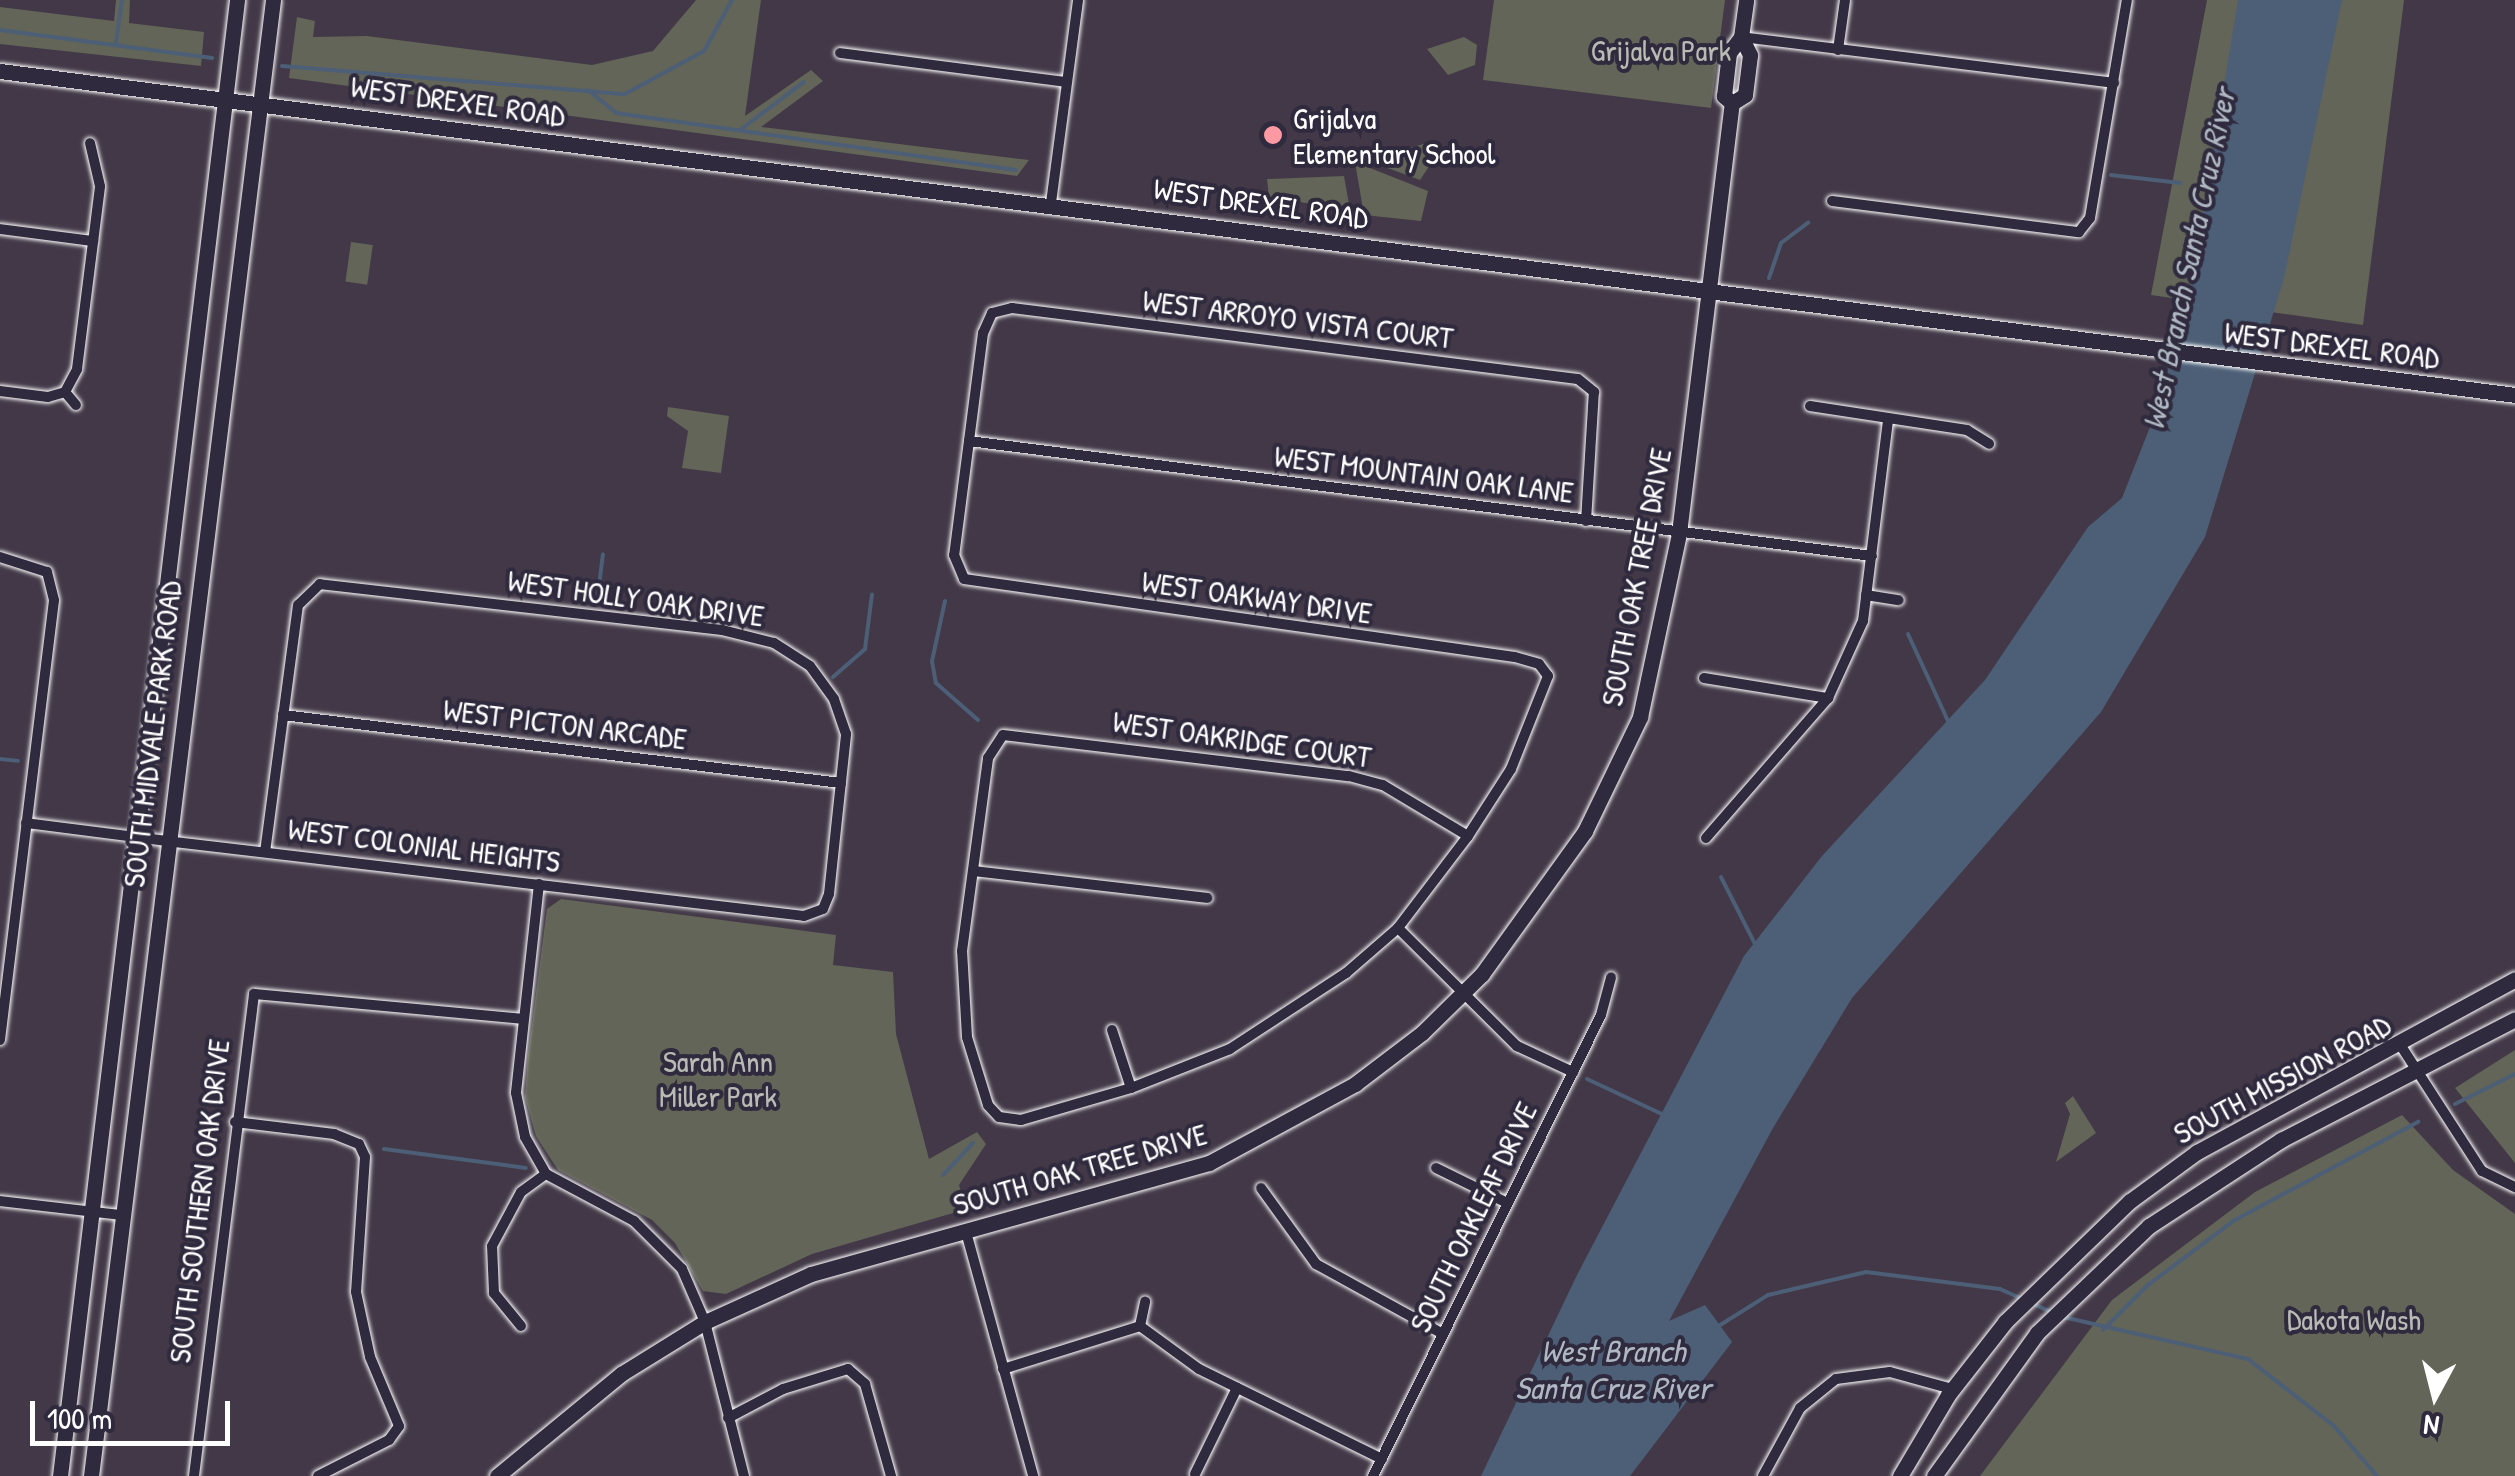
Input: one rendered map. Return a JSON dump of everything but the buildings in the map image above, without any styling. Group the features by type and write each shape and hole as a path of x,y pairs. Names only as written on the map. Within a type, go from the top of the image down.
{"street":[{"name":"SOUTH MIDVALE PARK ROAD","path":"60,1476 238,0"},
{"name":"SOUTH MIDVALE PARK ROAD","path":"91,1476 272,0"},
{"path":"1051,203 1078,0"},
{"name":"SOUTH OAK TREE DRIVE","path":"497,1476 621,1374 705,1322 811,1274 1209,1164 1355,1084 1461,996 1514,936 1585,831 1640,717 1679,533 1732,104 1745,95 1750,54 1740,37 1746,0"},
{"path":"1838,50 1845,0"},
{"path":"1832,201 2082,237 2090,218 2128,0"},
{"path":"1740,37 2114,84"},
{"path":"840,53 1066,82"},
{"name":"WEST DREXEL ROAD","path":"0,71 1051,203 2515,395"},
{"path":"0,391 48,396 65,392 75,377 100,174 90,143"},
{"path":"0,229 93,241"},
{"name":"WEST ARROYO VISTA COURT","path":"970,440 989,309 1012,308 1578,380 1594,392"},
{"path":"1586,521 1594,392 1604,383"},
{"path":"65,392 76,405"},
{"path":"1810,406 1968,430 1989,444"},
{"path":"1706,838 1828,698 1863,621 1888,420"},
{"name":"WEST MOUNTAIN OAK LANE","path":"970,440 1872,556"},
{"name":"WEST OAKWAY DRIVE","path":"970,440 954,554 960,580 1515,657 1548,668 1542,703 1511,768 1468,836"},
{"path":"0,557 47,572"},
{"path":"47,572 57,563"},
{"path":"0,1037 54,600 47,572"},
{"name":"WEST HOLLY OAK DRIVE","path":"283,715 298,605 304,587 325,584 722,630 774,643 810,666 834,699 846,734 829,894 820,915"},
{"path":"1866,595 1899,600"},
{"path":"1704,678 1828,698"},
{"path":"265,852 283,715"},
{"name":"WEST PICTON ARCADE","path":"283,715 841,783"},
{"path":"986,731 997,740 988,758 962,951 967,1037 996,1122 1022,1120 1131,1088 1230,1048 1290,1013 1398,928 1468,836"},
{"name":"WEST OAKRIDGE COURT","path":"997,740 1019,734 1349,776 1382,785 1468,836"},
{"name":"WEST COLONIAL HEIGHTS","path":"26,823 820,915"},
{"path":"974,871 1206,898"},
{"path":"539,884 516,1093 525,1137 546,1174 662,1244 682,1269 705,1322 744,1476"},
{"path":"1398,928 1461,996 1518,1046 1572,1072"},
{"name":"SOUTH OAKLEAF DRIVE","path":"1373,1476 1601,1015 1611,977"},
{"name":"SOUTH MISSION ROAD","path":"1900,1476 1952,1389 2005,1322 2130,1201 2197,1152 2402,1046 2515,979"},
{"name":"SOUTH SOUTHERN OAK DRIVE","path":"194,1476 251,991 522,1019"},
{"name":"SOUTH MISSION ROAD","path":"1934,1476 2037,1333 2073,1294 2214,1181 2515,1019"},
{"path":"1112,1030 1131,1088"},
{"path":"2402,1046 2482,1171 2515,1187"},
{"path":"235,1122 364,1140 356,1292 370,1357 405,1427 389,1440 318,1476"},
{"path":"1436,1168 1507,1203"},
{"path":"521,1326 494,1293 492,1246 521,1192 546,1174"},
{"path":"1262,1188 1316,1264 1442,1334"},
{"path":"0,1201 120,1215"},
{"path":"966,1232 1033,1476"},
{"path":"1140,1326 1146,1302"},
{"path":"1004,1369 1140,1326"},
{"path":"1140,1326 1237,1388 1382,1459"},
{"path":"728,1418 833,1370 854,1366 865,1384 891,1476"},
{"path":"1764,1476 1800,1408 1836,1379 1890,1372 1952,1389"},
{"path":"1195,1474 1237,1388"}],"green space":[{"path":"116,0 130,0 129,23 204,32 201,66 0,44 0,7 114,21"},
{"path":"696,0 761,0 745,116 811,70 823,81 761,127 1029,160 1017,176 289,78 297,17 315,21 313,37 367,36 592,65 653,51"},
{"name":"Grijalva Park","path":"1494,0 1725,0 1711,108 1483,80"},
{"path":"2207,0 2404,0 2363,325 2151,295"},
{"path":"1464,37 1477,45 1475,65 1448,75 1427,49"},
{"path":"1427,143 1432,162 1420,180 1366,160"},
{"path":"1355,162 1428,191 1421,221 1364,215"},
{"path":"1344,176 1350,210 1269,197 1267,179"},
{"path":"351,242 373,245 367,285 345,282"},
{"path":"668,407 729,416 721,473 682,468 688,431 667,416"},
{"name":"Sarah Ann Miller Park","path":"561,899 836,935 833,965 893,972 896,1034 929,1159 977,1132 986,1144 959,1185 967,1209 812,1254 726,1294 703,1291 675,1243 652,1220 558,1170 536,1136 525,1097 528,1055 547,909"},
{"path":"2515,1050 2515,1163 2455,1088"},
{"path":"2073,1096 2096,1133 2056,1162 2070,1114 2065,1103"},
{"name":"Dakota Wash","path":"2402,1115 2453,1170 2515,1214 2515,1476 1980,1476 2112,1300 2255,1192"}],"water":[{"name":"West Branch Santa Cruz River","path":"2238,0 2342,0 2284,278 2205,537 2101,712 1852,998 1773,1128 1669,1321 1705,1305 1732,1342 1630,1476 1481,1476 1577,1275 1744,956 1822,856 1985,680 2088,527 2122,498 2165,389 2175,325 2192,280"}],"waterway":[{"path":"116,43 122,0"},
{"path":"282,66 625,94 704,51 732,0"},
{"path":"0,30 212,58"},
{"path":"740,130 804,82"},
{"path":"588,90 616,113 1016,170"},
{"path":"2111,175 2181,183"},
{"path":"1769,278 1781,243 1808,223"},
{"path":"597,602 603,554"},
{"path":"833,677 865,649 872,594"},
{"path":"945,601 932,661 936,683 978,720"},
{"path":"1908,634 1948,721"},
{"path":"0,759 18,761"},
{"path":"1721,877 1755,944"},
{"path":"2455,1104 2515,1074"},
{"path":"1587,1079 1664,1115"},
{"path":"2103,1330 2148,1285 2235,1220 2418,1122"},
{"path":"943,1175 973,1143"},
{"path":"384,1149 526,1168"},
{"name":"Dakota Wash","path":"1717,1327 1768,1295 1866,1272 2000,1289 2022,1299"},
{"name":"Dakota Wash","path":"2031,1303 2049,1311"},
{"name":"Dakota Wash","path":"2063,1317 2248,1359 2334,1426 2377,1476"}],"place":[{"name":"Grijalva Elementary School","path":"1273,135"}]}
